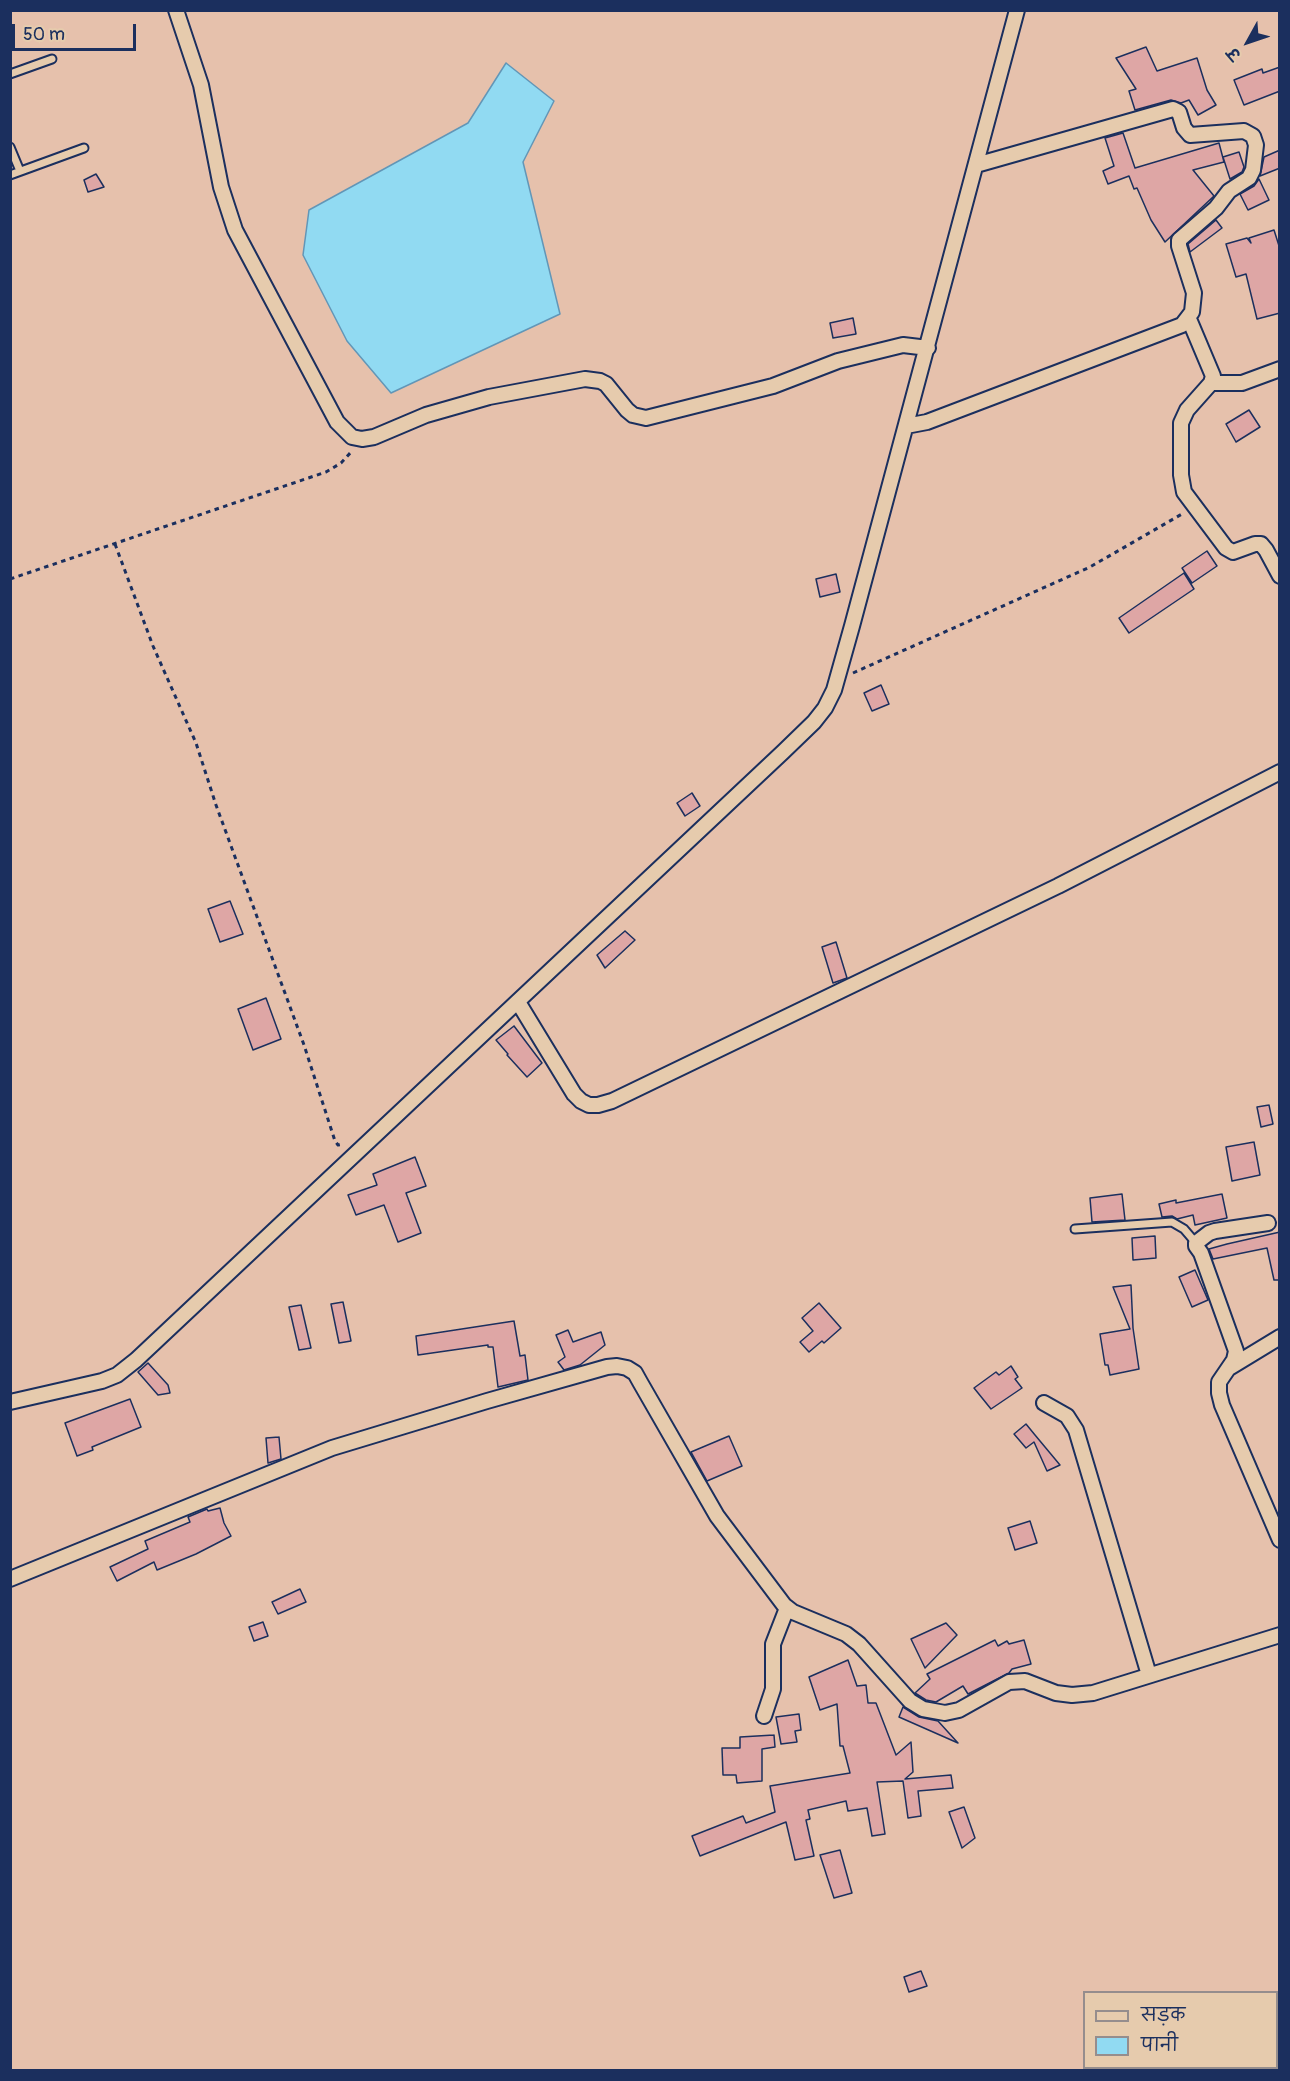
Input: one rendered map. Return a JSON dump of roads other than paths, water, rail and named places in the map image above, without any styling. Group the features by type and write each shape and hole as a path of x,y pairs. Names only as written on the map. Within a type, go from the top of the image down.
{"street":[{"path":"176,10 201,85 221,187 235,230 336,422 352,437 362,439 380,435 426,415 489,397 585,379 600,381 610,387 633,415 646,418 772,386 838,361 903,345 924,347"},
{"path":"10,1402 102,1381 117,1374 144,1352 354,1153 518,1002 814,722 825,708 837,681 906,426 924,347 1017,10"},
{"path":"906,426 927,422 1179,327 1189,319 1194,302 1194,292 1179,240 1216,208 1229,191 1251,175 1256,146 1249,132 1234,130 1190,135 1184,128 1179,112 1173,109 976,165"},
{"path":"1189,319 1213,376 1211,383 1187,410 1181,423 1184,492 1193,507 1230,550 1237,551 1258,543 1264,546 1280,576"},
{"path":"1211,383 1242,383 1280,369"},
{"path":"518,1002 574,1094 590,1105 612,1101 1058,886 1280,772"},
{"path":"1268,1223 1215,1231 1196,1244 1236,1351 1236,1356 1219,1382 1222,1405 1280,1540"},
{"path":"1227,1369 1280,1337"},
{"path":"10,1579 332,1448 607,1366 617,1366 635,1373 717,1516 787,1608 846,1634 859,1644 910,1701 933,1712 945,1713 959,1710 1009,1682 1025,1681 1056,1693 1072,1695 1093,1693 1280,1635"},
{"path":"1044,1403 1067,1416 1076,1430 1149,1675"},
{"path":"764,1716 773,1689 773,1644 787,1608"}],"lane":[{"path":"10,74 52,58"},
{"path":"10,147 20,171"},
{"path":"10,175 84,148"},
{"path":"1075,1229 1172,1222 1184,1229 1196,1244"}],"water":[{"path":"506,63 554,101 523,162 560,314 391,393 347,341 303,255 309,210 468,123"}]}
